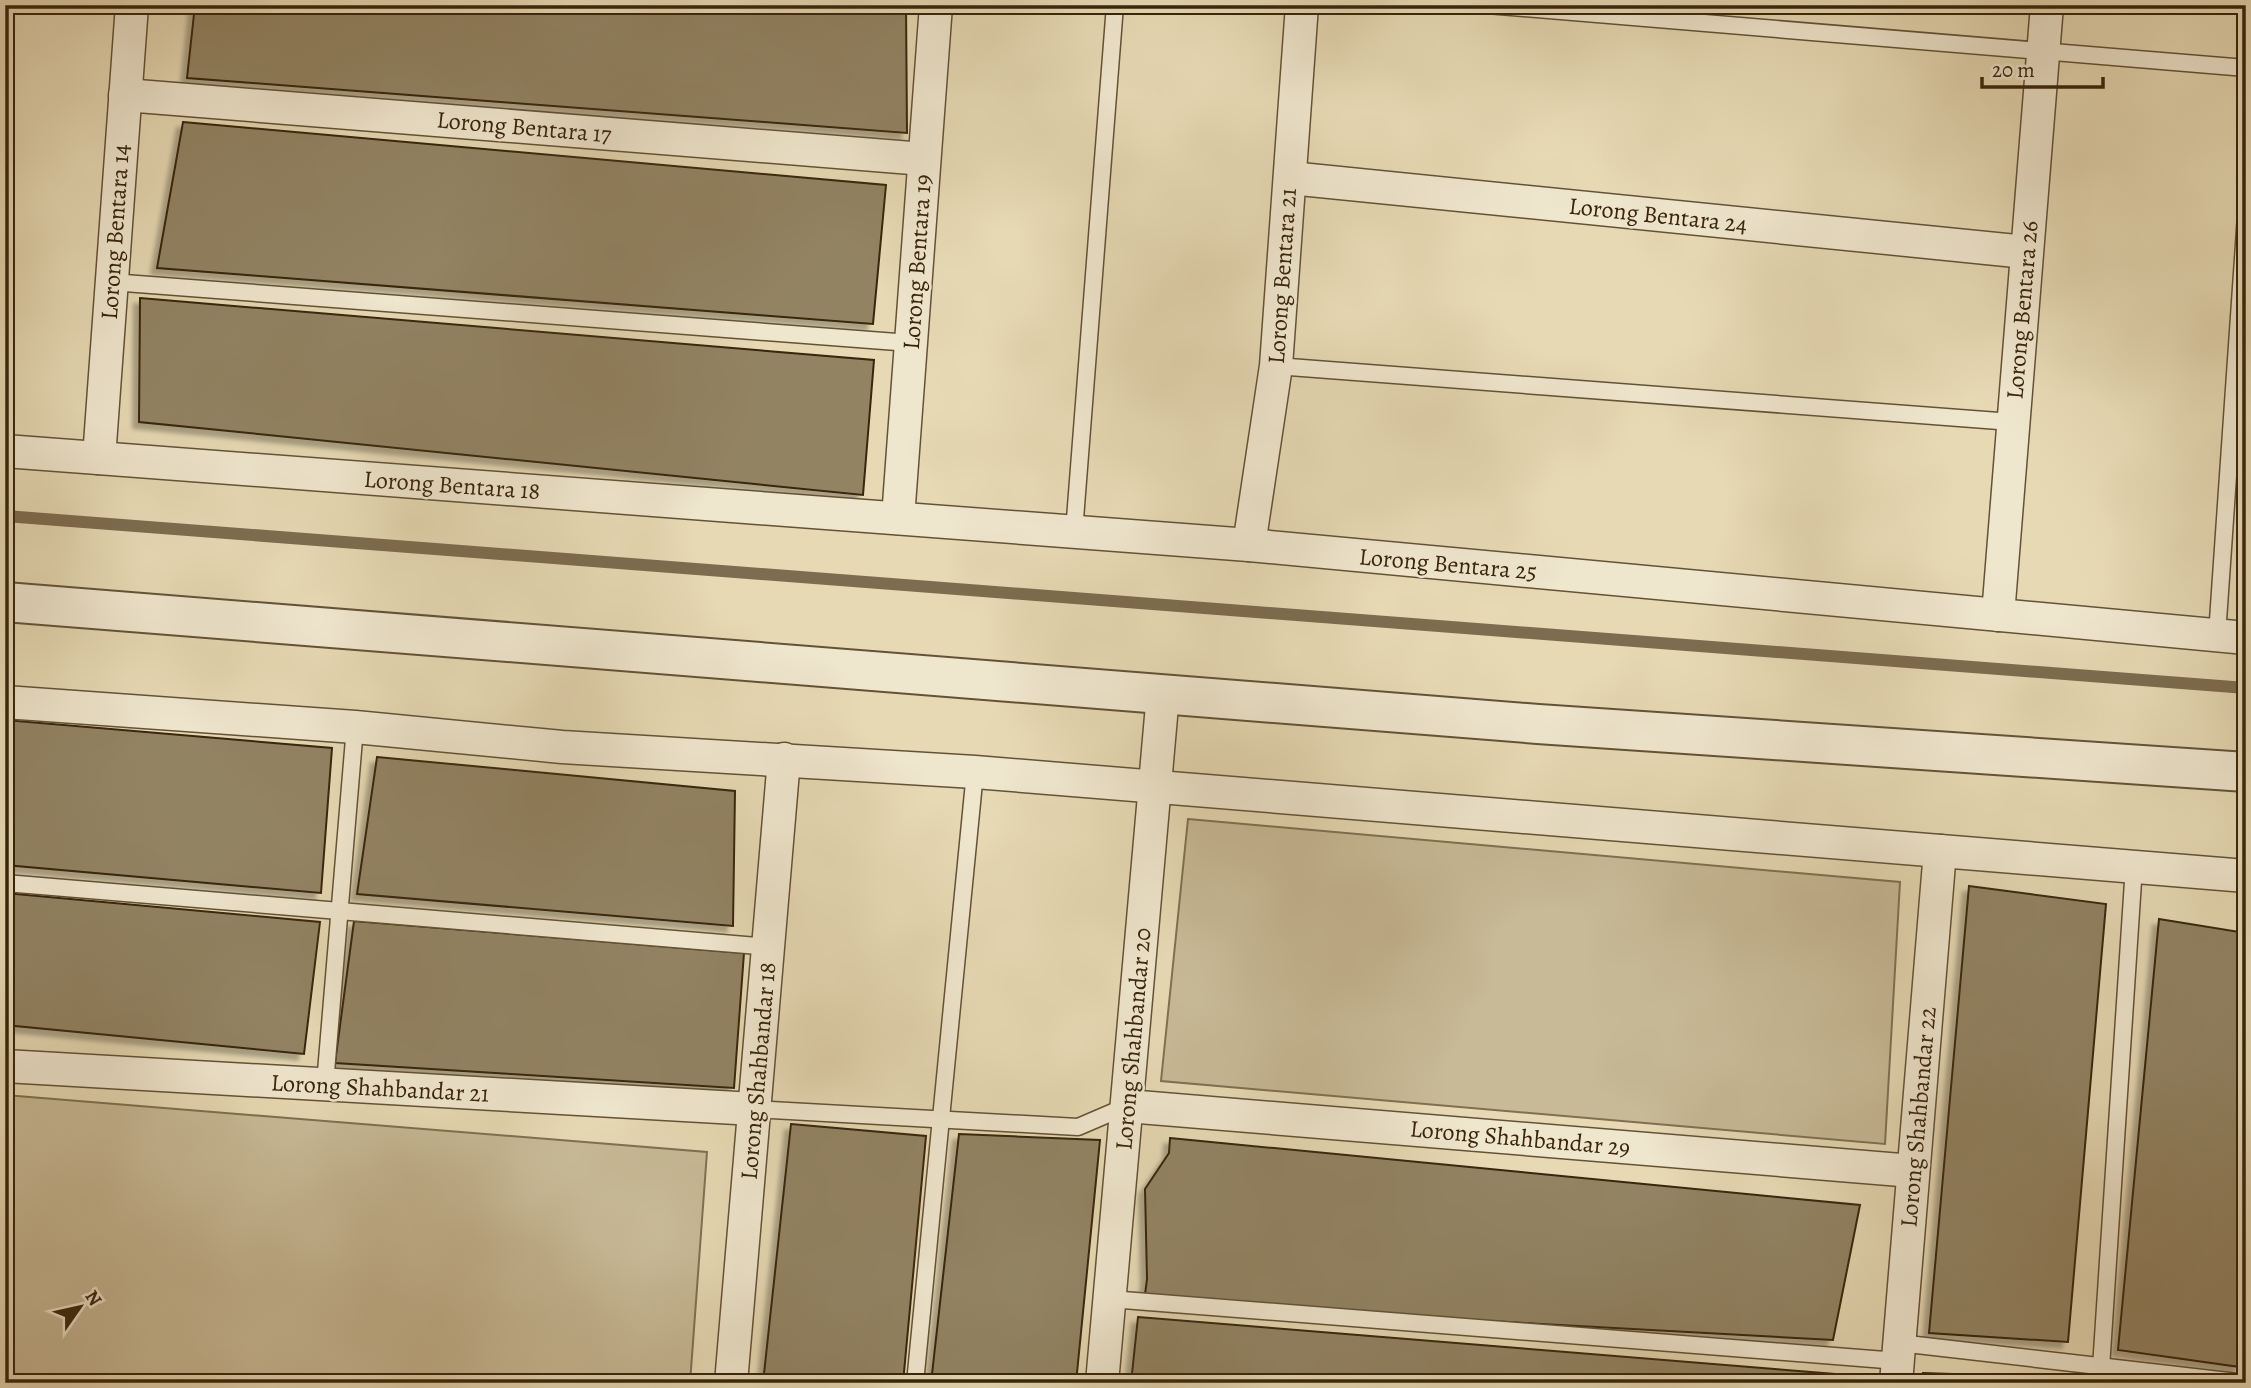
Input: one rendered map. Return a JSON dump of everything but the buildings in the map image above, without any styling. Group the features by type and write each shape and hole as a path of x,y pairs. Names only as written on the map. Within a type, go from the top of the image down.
{"street":[{"name":"Lorong Bentara 14","path":"99,458 132,5"},
{"name":"Lorong Bentara 19","path":"898,518 936,5"},
{"name":"Lorong Bentara 21","path":"1249,545 1276,366 1303,5"},
{"name":"Lorong Bentara 26","path":"1998,615 2047,5"},
{"name":"Lorong Bentara 17","path":"125,95 924,159"},
{"name":"Lorong Bentara 24","path":"1290,178 2026,252"},
{"name":"Lorong Bentara 18","path":"5,451 898,518"},
{"name":"Lorong Bentara 25","path":"898,518 1249,545 2231,637"},
{"path":"5,603 1538,724 2246,772"},
{"name":"Lorong Shahbandar 20","path":"1102,1383 1163,694"},
{"path":"5,702 355,727 562,747 975,772 1155,789 2246,876"},
{"name":"Lorong Shahbandar 18","path":"731,1383 785,759"},
{"name":"Lorong Shahbandar 22","path":"1898,1362 1940,851"},
{"name":"Lorong Shahbandar 21","path":"5,1066 754,1109"},
{"name":"Lorong Shahbandar 29","path":"1126,1106 1913,1171"}],"lane":[{"path":"1074,532 1115,5"},
{"path":"1487,5 2246,68"},
{"path":"2231,637 2246,215"},
{"path":"111,282 911,343"},
{"path":"1276,366 2012,422"},
{"path":"325,1084 355,727"},
{"path":"915,1383 975,772"},
{"path":"2101,1374 2134,866"},
{"path":"5,883 769,947"},
{"path":"754,1109 941,1122 1078,1127 1126,1106"},
{"path":"1110,1299 1898,1362 2246,1383"}],"shaded area":[{"path":"1188,819 1900,882 1885,1144 1161,1081"},
{"path":"5,1095 707,1152 690,1383 5,1383"}],"waterway":[{"path":"5,516 2246,688"}]}
